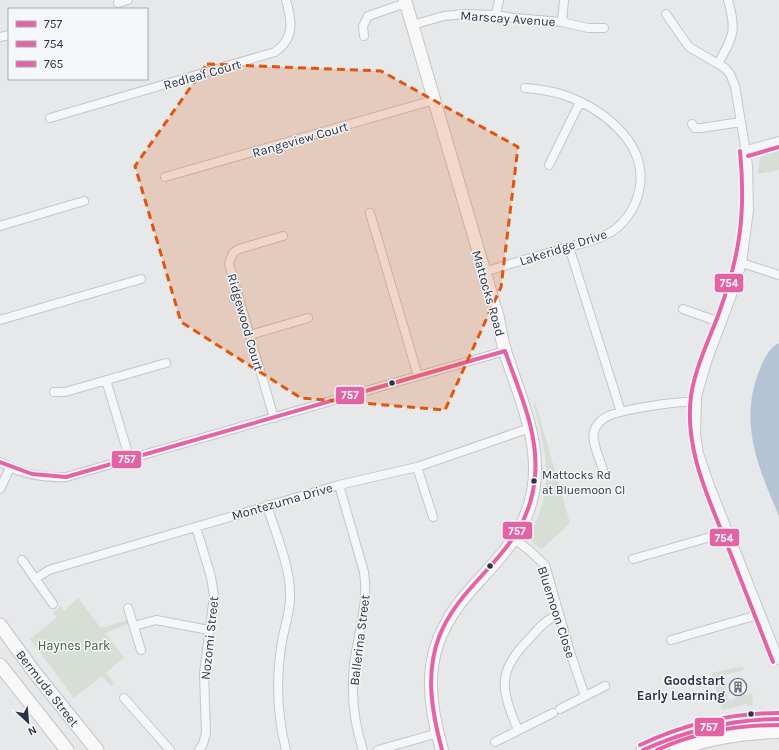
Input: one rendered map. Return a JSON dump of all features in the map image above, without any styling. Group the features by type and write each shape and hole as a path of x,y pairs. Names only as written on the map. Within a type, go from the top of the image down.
{"main road":[{"name":"Bermuda Street","path":"0,625 35,673 97,750"},
{"name":"Bermuda Street","path":"0,665 67,750"}],"street":[{"path":"118,3 128,0"},
{"name":"Redleaf Court","path":"50,118 275,52 286,42 291,30 290,15 286,0"},
{"path":"496,15 499,0"},
{"path":"562,22 564,0"},
{"path":"718,64 734,32 733,18 728,0"},
{"path":"364,36 363,26 368,16 405,2"},
{"name":"Mattocks Road","path":"405,2 498,318 505,351 516,379 530,428 535,464 533,490 526,516 514,539 499,560 458,604 450,616 438,642 431,667 430,694 442,750"},
{"path":"666,14 688,47 718,64 727,71 733,80 746,150 749,203 742,262 702,377 697,402 696,435 699,453 709,483 779,660"},
{"name":"Marscay Avenue","path":"412,25 451,15 496,15 562,22 588,28 604,28"},
{"name":"Lakeridge Drive","path":"484,272 597,239 618,227 635,204 641,176 635,151 626,138 605,117 580,102 565,95 545,90 526,88"},
{"name":"Rangeview Court","path":"165,177 434,100"},
{"path":"549,165 580,102"},
{"path":"692,124 696,128 701,128 741,122"},
{"path":"746,150 779,142"},
{"path":"0,226 84,201"},
{"path":"370,213 418,376"},
{"name":"Ridgewood Court","path":"274,418 229,261 233,252 239,249 283,236"},
{"path":"569,247 621,412"},
{"path":"742,262 779,275"},
{"path":"0,320 141,279"},
{"path":"683,309 722,323"},
{"path":"250,335 308,318"},
{"path":"0,462 10,468 34,476 49,478 66,477 130,460 505,351"},
{"path":"54,392 65,392 166,363"},
{"path":"106,380 130,460"},
{"path":"603,470 594,433 603,419 621,412 672,402 697,402"},
{"name":"Montezuma Drive","path":"35,579 49,570 267,505 339,485 417,467 530,428"},
{"path":"417,467 433,517"},
{"path":"0,489 10,468"},
{"name":"Ballerina Street","path":"339,485 364,572 366,584 365,608 353,679 354,707 363,750"},
{"path":"267,505 290,586 290,607 282,641 279,670 279,703 286,750"},
{"name":"Nozomi Street","path":"196,527 214,587 204,674 206,733 199,750"},
{"path":"633,559 728,532"},
{"name":"Bluemoon Close","path":"514,539 529,550 545,565 559,615 585,696"},
{"path":"22,560 53,604"},
{"path":"128,608 141,650"},
{"path":"671,640 761,614"},
{"path":"518,730 504,688 508,666 514,655 544,623 559,615"},
{"path":"134,626 156,620 209,630"},
{"path":"495,742 605,686"},
{"path":"124,698 170,750"},
{"path":"645,750 680,734 712,725 737,721 779,719"},
{"path":"676,750 700,742 728,736 779,732"},
{"path":"378,750 438,733"}],"highlighted area":[{"path":"207,64 381,71 518,147 501,287 445,410 301,398 181,322 135,166"}],"green space":[{"path":"779,150 779,170 758,174 760,157"},
{"path":"535,401 570,523 541,550 528,538 543,503 546,487 545,457 534,405"},
{"name":"Haynes Park","path":"78,598 101,628 127,620 128,624 105,633 124,657 106,673 114,683 111,686 102,676 74,698 30,639 57,617 53,612 61,606 64,611"},
{"path":"743,666 744,670 722,676 729,700 752,693 753,705 747,706 747,703 722,710 711,673"}],"water":[{"path":"779,343 779,516 764,480 753,444 751,407 754,389 765,358 775,345"}],"transit line":[{"name":"754","path":"748,156 779,147"},
{"name":"754","path":"740,151 742,173 742,214 740,234 726,292 693,386 690,416 691,435 706,492 773,662"},
{"name":"757","path":"0,462 32,474 66,477 505,351"},
{"name":"757","path":"442,750 435,722 431,679 432,665 439,637 450,615 463,597 508,545 521,525 530,503 535,476 534,444 531,428 522,397 505,351"},
{"name":"765","path":"640,745 674,731 708,721 743,715 779,713"},
{"name":"757","path":"643,750 693,731 710,727 744,721 779,719"},
{"name":"754","path":"657,750 687,738 702,734 748,726 779,725"}],"place":[{"name":"Mattocks Rd at Bluemoon Cl","path":"534,481"},
{"name":"Goodstart Early Learning","path":"738,687"}]}
